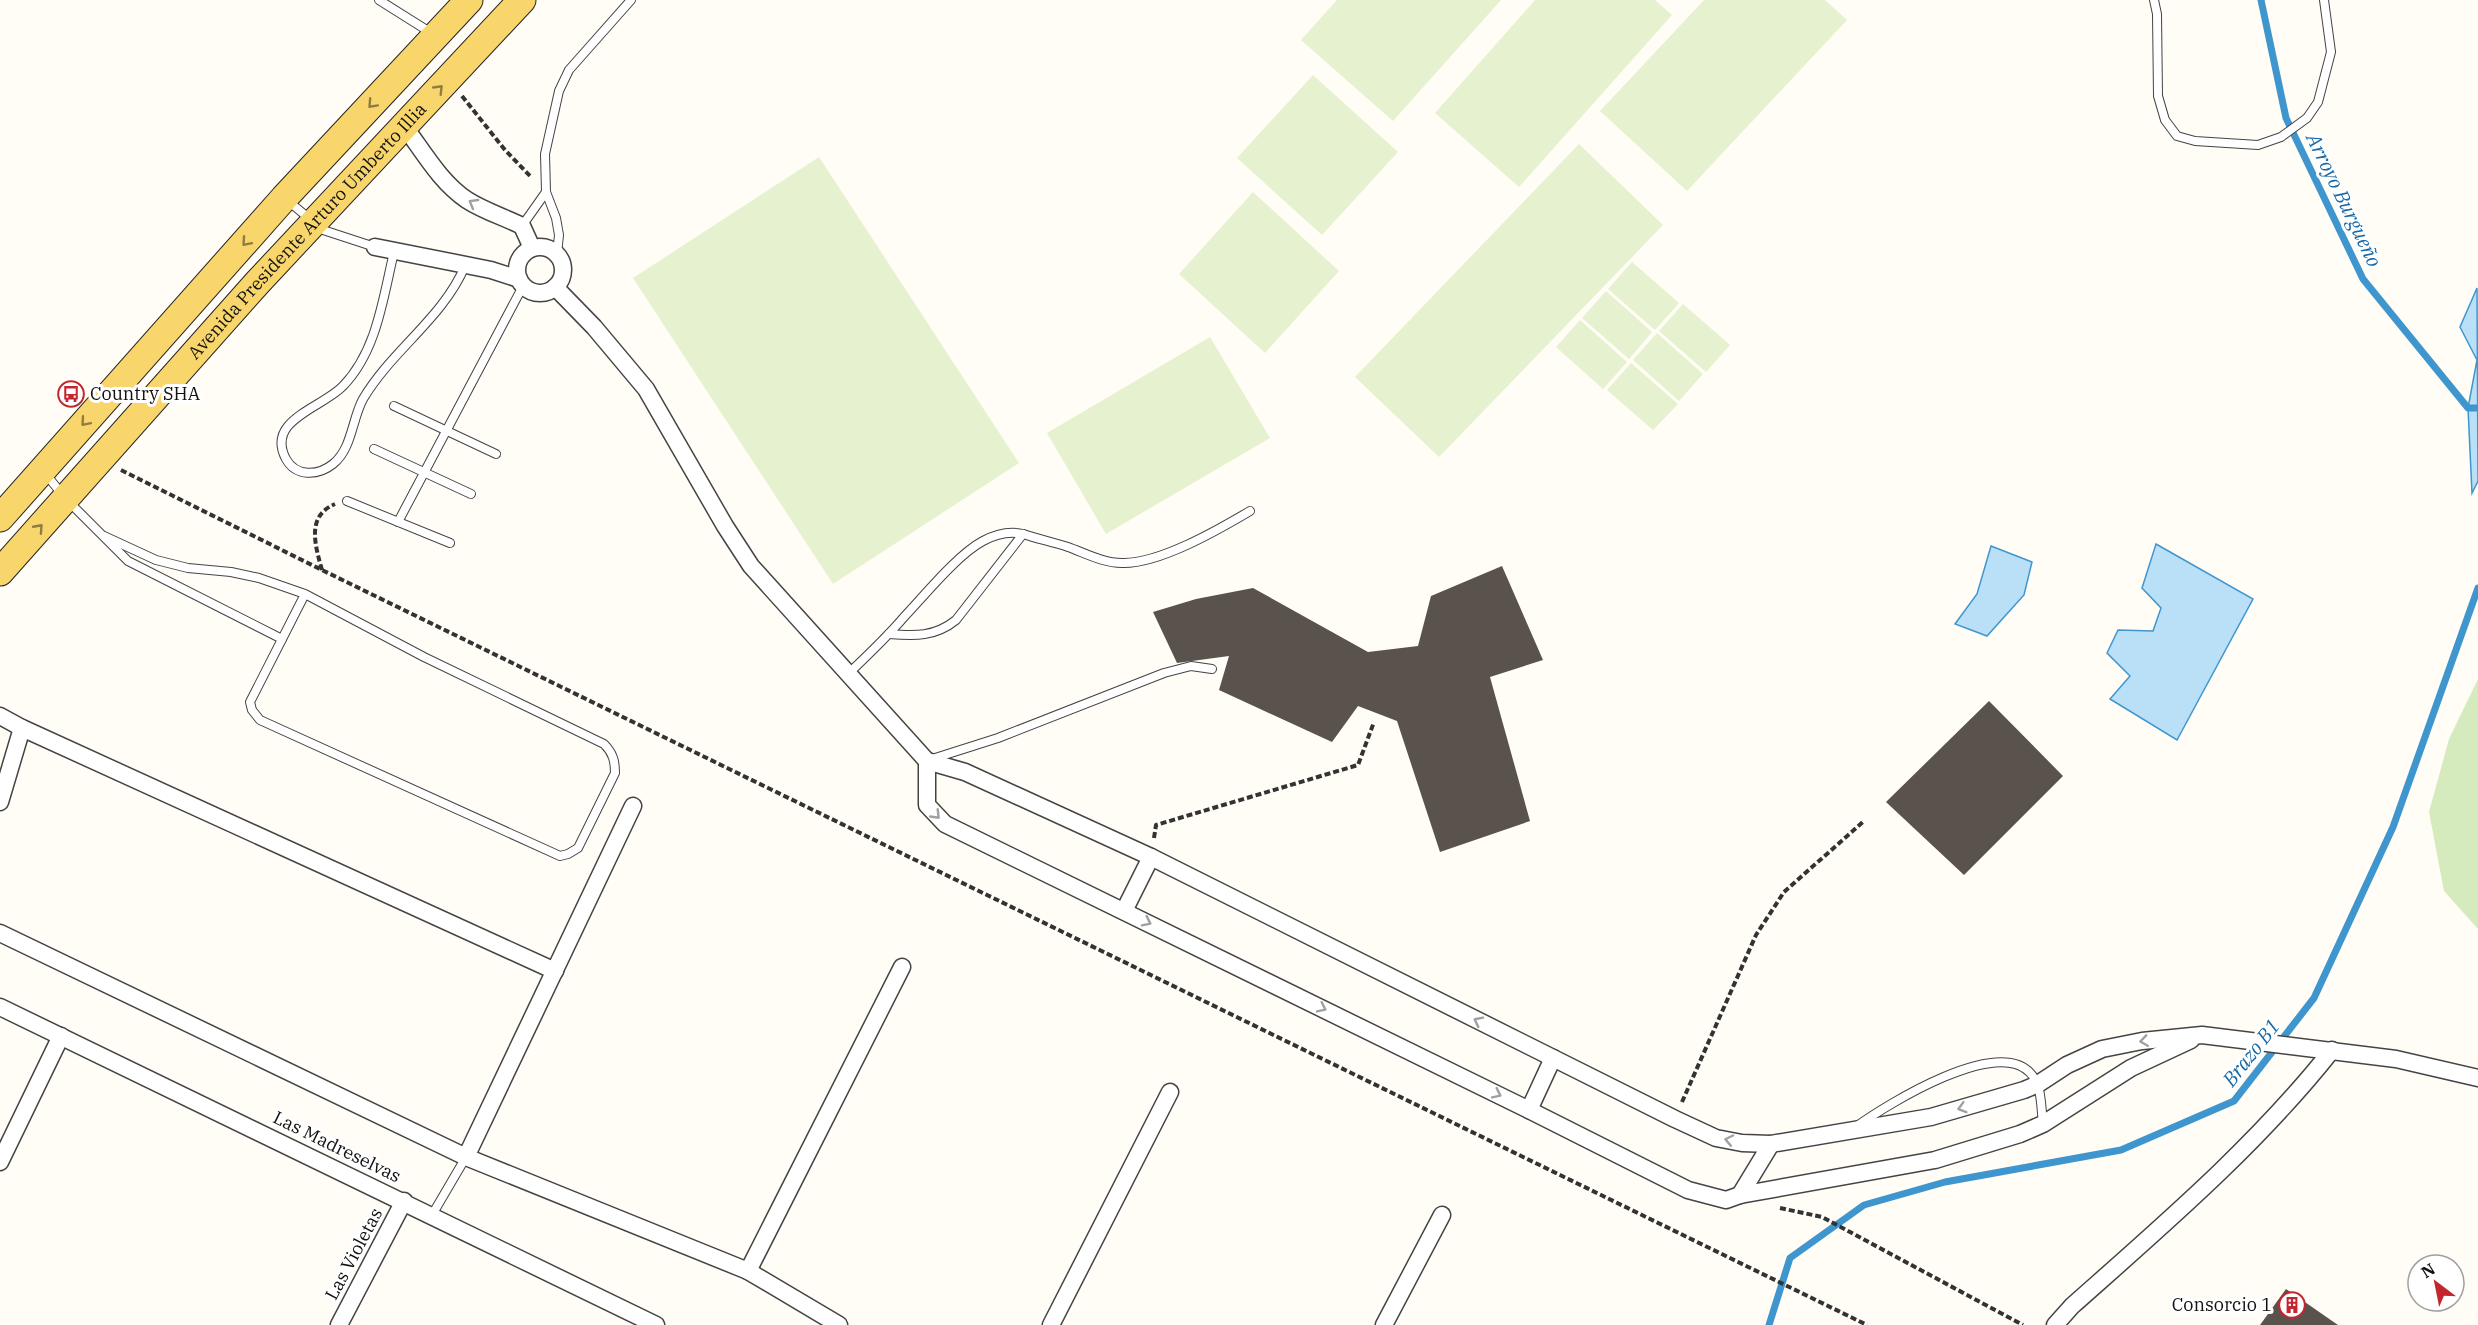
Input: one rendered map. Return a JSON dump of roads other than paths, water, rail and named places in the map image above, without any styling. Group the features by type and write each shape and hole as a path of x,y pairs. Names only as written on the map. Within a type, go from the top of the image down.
{"main road":[{"name":"Avenida Presidente Arturo Umberto Illia","path":"0,518 284,198 469,0"},
{"name":"Avenida Presidente Arturo Umberto Illia","path":"0,572 313,222 522,0"}],"street":[{"path":"404,126 434,167 457,192 485,210 522,226 532,248"},
{"path":"375,247 465,266 521,283 536,292 549,291 562,274 563,267 556,254 545,247 532,248 520,257 517,272 521,283"},
{"path":"555,286 594,327 646,389 725,526 751,566 927,761 965,772 1151,857 1716,1138 1742,1143 1771,1144 1931,1117 2038,1084 2067,1065 2102,1049 2142,1041 2202,1035 2396,1059 2478,1078"},
{"path":"0,716 555,972"},
{"path":"0,802 22,728"},
{"path":"927,761 925,789 927,805 945,824 1688,1190 1726,1200 1740,1195 1935,1160 2020,1134 2043,1124 2131,1068 2202,1035"},
{"path":"466,1158 633,806"},
{"path":"1124,911 1151,857"},
{"path":"0,933 466,1158 748,1271 839,1325"},
{"path":"748,1271 902,967"},
{"name":"Las Madreselvas","path":"0,1007 656,1325"},
{"path":"0,1162 61,1036"},
{"path":"2055,1325 2233,1158 2304,1086 2332,1050"},
{"path":"1529,1110 1553,1058"},
{"path":"1051,1325 1170,1092"},
{"path":"1740,1195 1771,1144"},
{"name":"Las Violetas","path":"339,1325 404,1201"},
{"path":"1384,1325 1442,1215"}],"lane":[{"path":"379,0 436,36"},
{"path":"556,254 559,235 556,218 546,192 545,153 559,91 569,70 631,0"},
{"path":"2154,0 2158,96 2165,120 2177,135 2195,141 2258,145 2281,137 2307,118 2318,102 2331,52 2324,0"},
{"path":"522,226 546,192"},
{"path":"284,198 323,230 375,247"},
{"path":"394,252 376,327 362,362 337,392 285,427 281,440 282,448 288,463 300,471 314,473 335,463 346,445 363,400 399,351 449,298 465,266"},
{"path":"398,522 447,431 521,283"},
{"path":"394,406 496,454"},
{"path":"374,449 471,494"},
{"path":"43,470 65,498 128,561 282,639"},
{"path":"347,501 450,543"},
{"path":"849,673 889,634 935,583 976,545 994,536 1016,532 1099,559 1120,563 1137,562 1168,552 1214,532 1250,511"},
{"path":"889,634 918,636 947,628 956,620 1023,534"},
{"path":"104,536 156,560 188,568 231,572 259,578 305,594 424,657 604,744 610,750 615,762 615,773 578,848 568,854 560,855 260,720 252,710 250,702 305,594"},
{"path":"927,761 998,738 1164,673 1191,666 1212,669"},
{"path":"1849,1132 1892,1103 1946,1076 1987,1062 2008,1062 2028,1070 2038,1084 2043,1124"},
{"path":"432,1215 466,1158"}],"water":[{"path":"2477,288 2478,481 2472,493 2468,408 2477,360 2460,327"},
{"path":"2156,544 2253,599 2177,740 2110,699 2130,676 2107,653 2118,630 2153,631 2161,608 2142,588"},
{"path":"1991,546 2032,562 2024,595 1987,636 1955,624 1977,594"}],"waterway":[{"name":"Arroyo Burgueño","path":"2261,0 2286,118 2363,279 2468,408 2478,408"},
{"name":"Brazo B1","path":"1769,1325 1790,1258 1864,1205 1945,1182 2121,1150 2234,1101 2314,998 2393,827 2478,588"}],"place":[{"name":"Country SHA","path":"71,394"},
{"name":"Consorcio 1","path":"2292,1305"}]}
